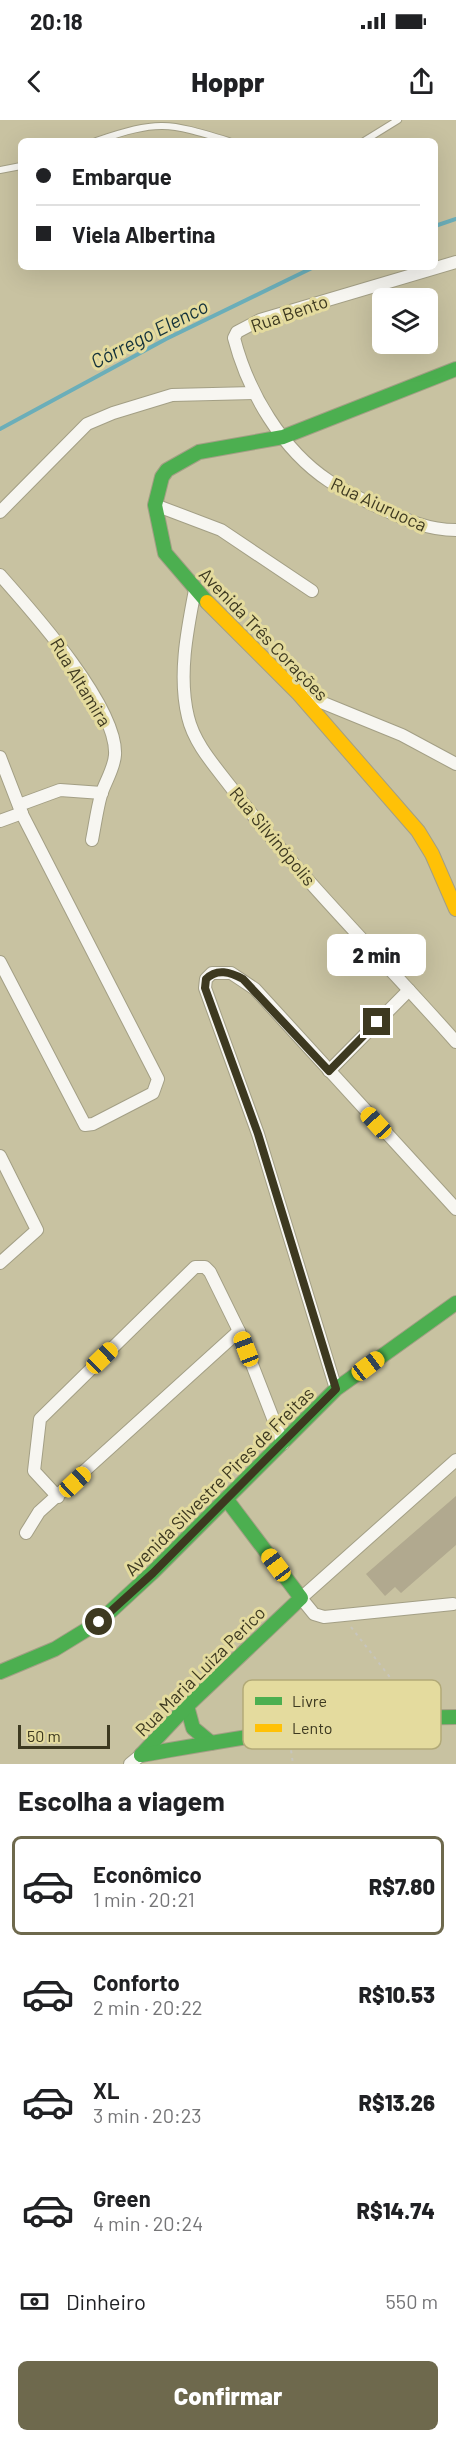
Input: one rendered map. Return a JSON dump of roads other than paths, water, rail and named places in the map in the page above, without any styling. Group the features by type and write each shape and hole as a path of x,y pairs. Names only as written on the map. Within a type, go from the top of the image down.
{"street":[{"name":"Rua Bento","path":"438,267 456,262"},
{"name":"Rua Bento","path":"283,437 254,393 234,338 237,332 260,320 429,270"},
{"name":"Avenida Três Corações","path":"456,369 283,437 199,452 178,463 162,477 155,505 165,553 195,591 298,693 418,831 448,882 456,909"},
{"path":"0,512 87,424 141,402 172,395 254,393"},
{"name":"Rua Aiuruoca","path":"283,437 320,474 350,493 409,522 435,530 456,530"},
{"path":"155,505 221,530 312,591"},
{"name":"Rua Altamira","path":"0,575 56,638 95,699 112,736 115,758 102,794 92,840"},
{"name":"Rua Silvinópolis","path":"195,591 186,639 185,698 194,733 203,750 256,820 456,1042"},
{"path":"298,693 402,735 456,764"},
{"path":"0,757 20,809 158,1079 153,1093 93,1124 85,1125 73,1108 0,962"},
{"path":"0,821 60,790 102,794"},
{"path":"336,1389 258,1134 205,988 206,979 212,973 231,972 243,979 456,1209"},
{"path":"329,1071 409,990"},
{"path":"0,1156 37,1230 0,1263"},
{"path":"58,1497 34,1471 40,1419 195,1267 205,1267 210,1272 239,1330 283,1444"},
{"name":"Avenida Silvestre Pires de Freitas","path":"0,1672 55,1649 99,1622 283,1444 336,1389 456,1303"},
{"path":"26,1533 39,1512 239,1330"},
{"name":"Rua Maria Luiza Perico","path":"135,1759 300,1598 456,1460"},
{"path":"226,1500 300,1598 315,1614 324,1617 342,1616 453,1604"},
{"path":"187,1706 193,1728 211,1743"},
{"path":"135,1759 243,1738"}],"lane":[{"path":"369,138 398,120"},
{"path":"105,138 140,126 155,124 191,129 220,138"},
{"path":"0,170 18,167"}],"waterway":[{"name":"Córrego Elenco","path":"438,225 456,219"},
{"name":"Córrego Elenco","path":"0,429 166,339 308,270"}]}
